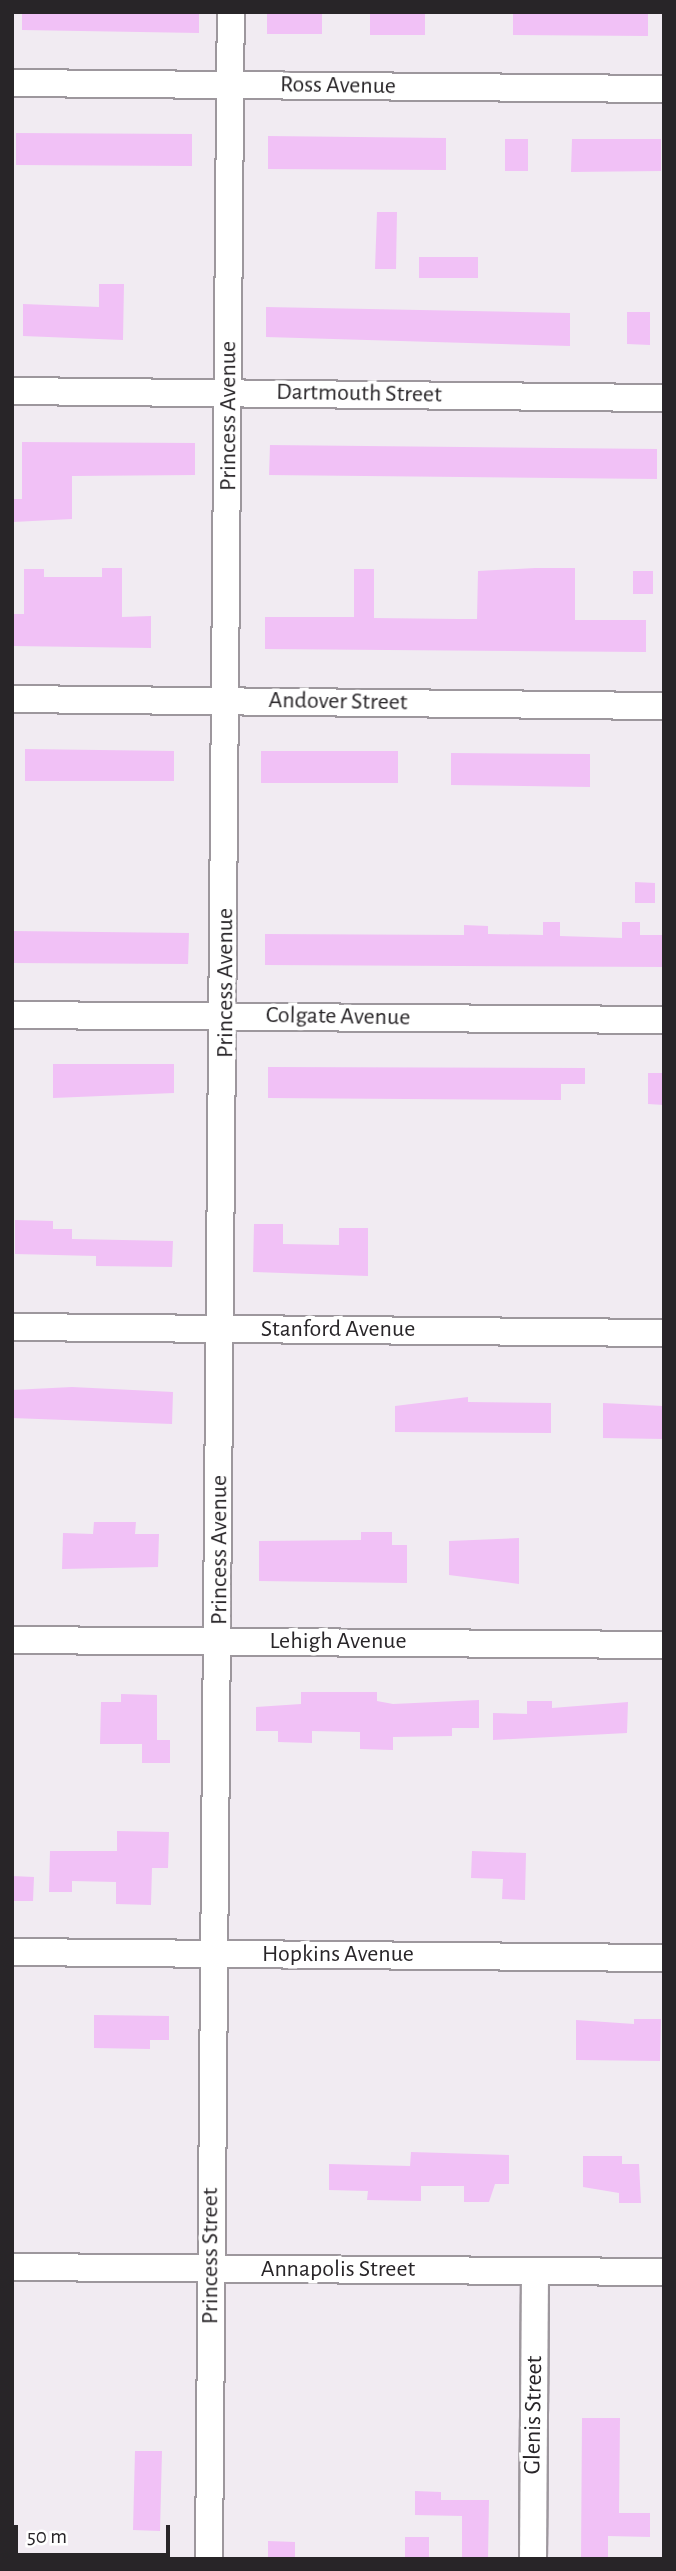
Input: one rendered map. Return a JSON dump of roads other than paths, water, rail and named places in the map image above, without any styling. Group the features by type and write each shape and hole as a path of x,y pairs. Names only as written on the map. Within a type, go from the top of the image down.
{"street":[{"name":"Princess Avenue","path":"214,1954 226,1017 231,12"},
{"name":"Ross Avenue","path":"12,83 664,89"},
{"name":"Dartmouth Street","path":"12,391 664,398"},
{"name":"Andover Street","path":"12,699 664,706"},
{"name":"Colgate Avenue","path":"12,1015 664,1020"},
{"name":"Stanford Avenue","path":"12,1327 664,1333"},
{"name":"Lehigh Avenue","path":"12,1640 664,1645"},
{"name":"Hopkins Avenue","path":"12,1952 664,1958"},
{"name":"Princess Street","path":"209,2559 214,1954"},
{"name":"Annapolis Street","path":"12,2267 664,2272"},
{"name":"Glenis Street","path":"533,2559 535,2272"}]}
